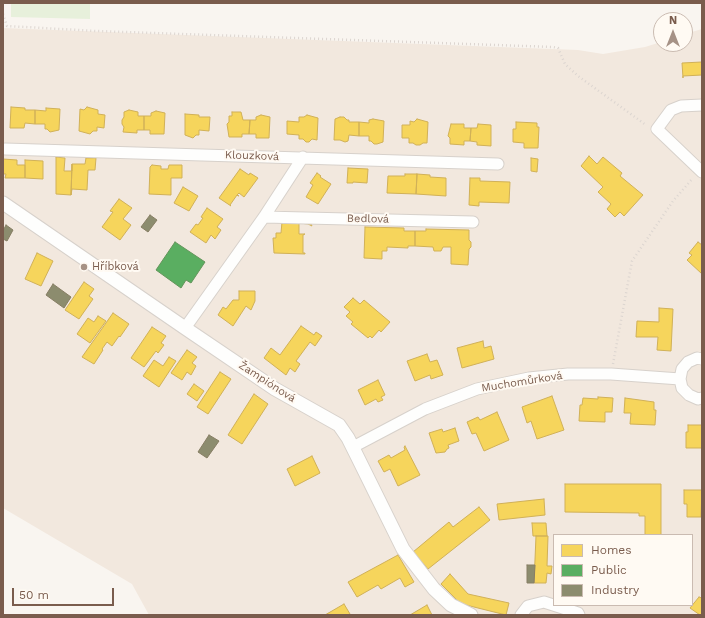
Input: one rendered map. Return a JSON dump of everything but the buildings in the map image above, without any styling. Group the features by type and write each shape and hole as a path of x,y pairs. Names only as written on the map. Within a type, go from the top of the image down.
{"street":[{"path":"701,171 657,129 671,110 681,106 702,105"},
{"name":"Klouzková","path":"5,149 498,164"},
{"path":"185,328 264,217 303,157"},
{"name":"Žampiónová","path":"3,203 276,389 339,425 353,447 403,549 434,589 451,605 471,615"},
{"name":"Bedlová","path":"264,217 472,222"},
{"path":"702,359 697,358 688,362 682,369 680,379 682,388 689,395 698,399 702,398"},
{"name":"Muchomůrková","path":"353,447 425,409 477,389 529,378 568,374 611,374 648,375 680,379"},
{"path":"521,615 528,606 544,602 553,605"},
{"path":"556,606 578,613 579,615"}],"path":[{"path":"3,14 7,26 96,31 553,47 558,48 564,64 578,76 644,124 657,129"},
{"path":"611,374 632,261 673,201 701,171"}],"shaded area":[{"path":"3,28 578,50 603,54 653,44 653,52 693,52 693,32 702,29 702,615 149,615 132,584 3,508"}],"green space":[{"path":"11,3 90,3 90,19 11,17"}],"place":[{"name":"Hříbková","path":"84,267"}]}
